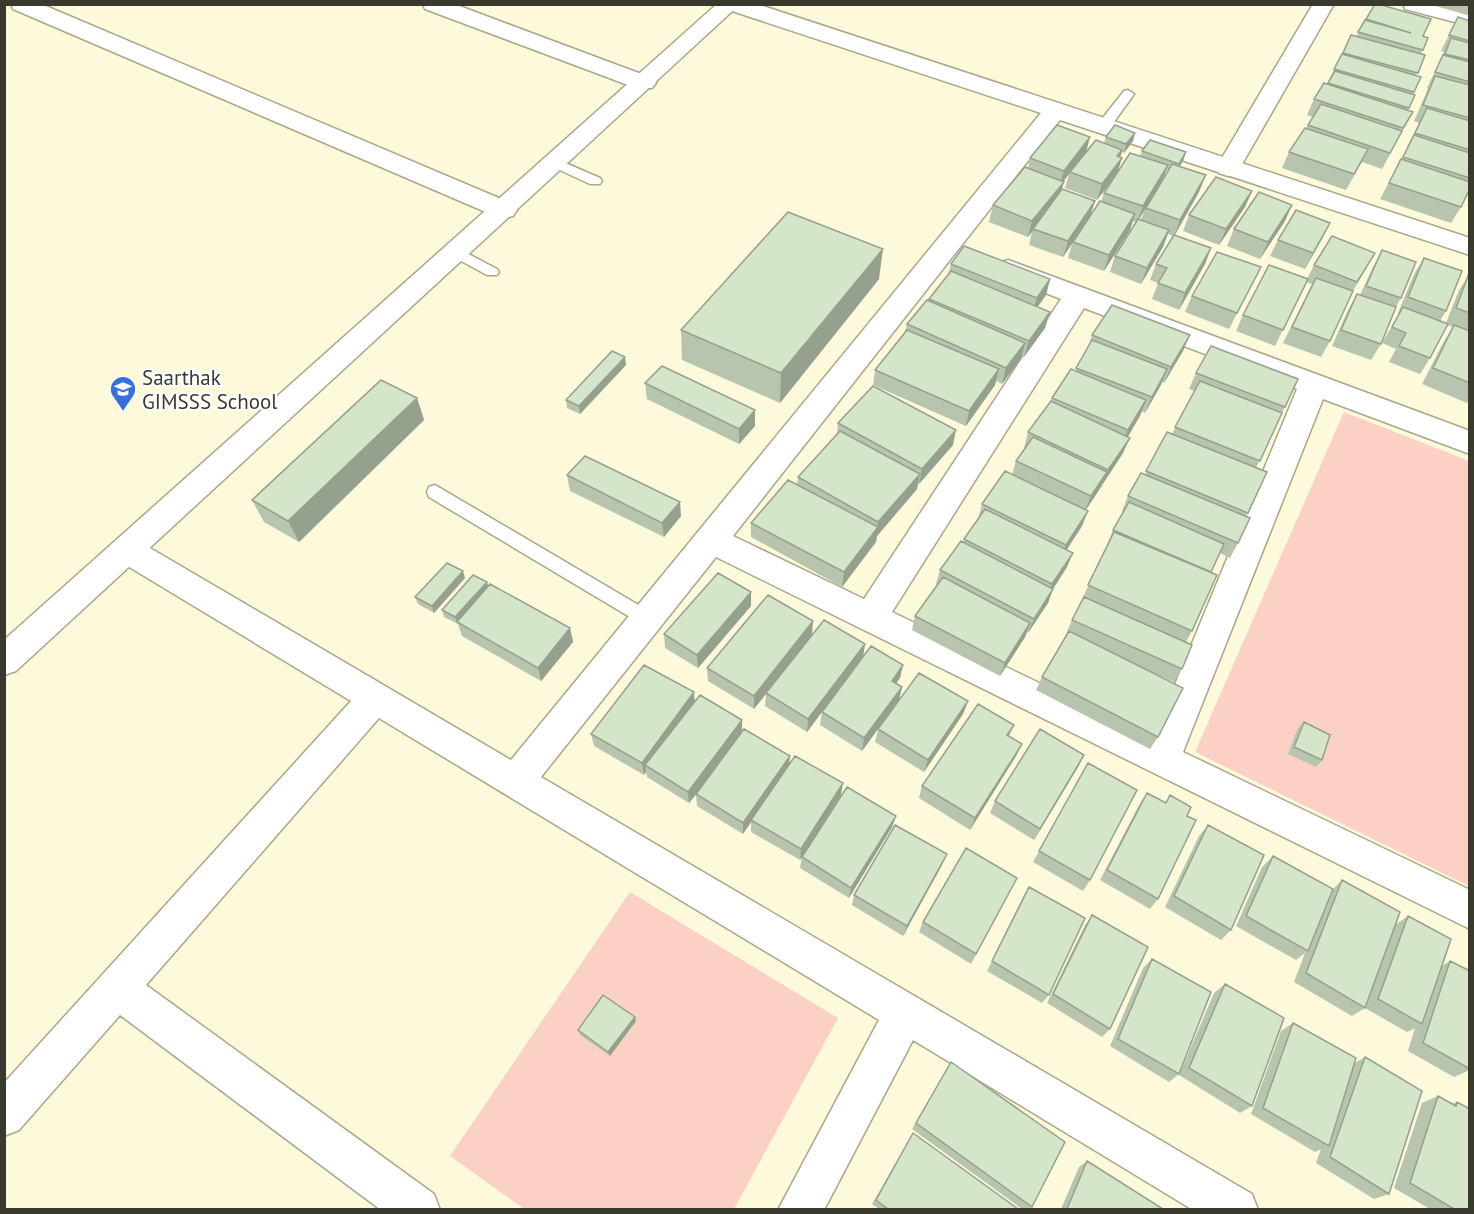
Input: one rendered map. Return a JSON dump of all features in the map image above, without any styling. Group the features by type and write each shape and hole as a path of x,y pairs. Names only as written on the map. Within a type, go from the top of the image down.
{"street":[{"path":"21,4 504,210"},
{"path":"434,4 644,83"},
{"path":"470,18 488,4"},
{"path":"4,661 732,4 1470,248"},
{"path":"1228,168 1324,4"},
{"path":"1413,4 1470,20"},
{"path":"516,781 710,539 967,253 1055,111"},
{"path":"967,253 1470,443"},
{"path":"870,618 1078,295"},
{"path":"1162,760 1314,384"},
{"path":"710,539 1470,910"},
{"path":"127,550 1236,1209"},
{"path":"4,1115 375,698"},
{"path":"117,988 418,1209"},
{"path":"800,1209 905,1013"}],"lane":[{"path":"1103,127 1128,93"},
{"path":"556,163 595,181"},
{"path":"457,253 492,272"},
{"path":"435,492 646,618"}],"shaded area":[{"path":"1344,412 1469,461 1469,886 1195,752"},
{"path":"630,892 838,1018 734,1209 524,1209 450,1156"}],"building":[{"path":"1375,4 1431,19 1423,36 1428,38 1423,50 1358,32 1365,20 1411,33 1366,19"},
{"path":"1458,17 1470,21 1470,41 1449,35"},
{"path":"1351,35 1425,55 1418,73 1343,53"},
{"path":"1451,38 1470,43 1470,60 1445,54"},
{"path":"1342,54 1421,77 1414,92 1334,69"},
{"path":"1443,55 1470,62 1470,82 1435,72"},
{"path":"1335,71 1415,95 1409,108 1328,83"},
{"path":"1435,76 1470,85 1470,118 1423,105"},
{"path":"1324,83 1413,112 1403,128 1314,99"},
{"path":"1321,104 1402,131 1390,153 1308,125"},
{"path":"1427,108 1470,121 1470,150 1415,133"},
{"path":"1057,125 1090,137 1064,171 1030,158"},
{"path":"1115,125 1135,133 1126,144 1106,137"},
{"path":"1305,128 1368,149 1354,174 1289,152"},
{"path":"1414,135 1470,153 1470,178 1403,157"},
{"path":"1096,140 1122,150 1117,156 1122,158 1102,184 1070,172"},
{"path":"1150,140 1186,152 1179,164 1142,151"},
{"path":"1130,153 1168,165 1143,206 1104,193"},
{"path":"1401,159 1470,182 1470,188 1461,207 1389,183"},
{"path":"1172,164 1206,175 1180,220 1146,208"},
{"path":"1025,167 1064,182 1032,221 993,205"},
{"path":"1216,177 1252,191 1226,229 1189,215"},
{"path":"1062,189 1095,201 1068,241 1033,229"},
{"path":"1259,192 1292,205 1268,242 1234,229"},
{"path":"1100,201 1135,214 1109,255 1073,242"},
{"path":"1296,210 1330,223 1313,253 1278,240"},
{"path":"788,212 883,249 781,373 681,330"},
{"path":"1138,219 1169,230 1147,268 1115,256"},
{"path":"1174,235 1211,248 1185,293 1158,283 1167,268 1156,264"},
{"path":"1332,236 1375,253 1357,282 1314,265"},
{"path":"964,246 1050,279 1037,298 951,264"},
{"path":"1382,250 1416,262 1401,298 1366,286"},
{"path":"1217,252 1261,267 1237,313 1192,296"},
{"path":"1424,258 1462,271 1446,311 1408,297"},
{"path":"1269,265 1308,279 1283,330 1243,315"},
{"path":"951,271 1050,312 1029,341 929,299"},
{"path":"1470,274 1470,313 1456,308"},
{"path":"1316,278 1353,291 1330,341 1292,327"},
{"path":"1357,294 1396,307 1381,344 1341,330"},
{"path":"927,300 1025,343 1006,368 907,324"},
{"path":"1112,305 1190,335 1171,367 1092,335"},
{"path":"1403,307 1448,324 1430,358 1399,346 1406,333 1392,327"},
{"path":"1454,325 1470,331 1470,383 1433,368"},
{"path":"907,330 999,369 969,411 875,370"},
{"path":"1092,340 1167,369 1152,397 1076,368"},
{"path":"1211,346 1298,379 1285,407 1196,373"},
{"path":"612,351 625,357 579,406 566,400"},
{"path":"662,366 755,410 739,429 645,383"},
{"path":"1071,369 1146,400 1128,430 1052,398"},
{"path":"381,380 417,398 288,521 252,500"},
{"path":"1200,381 1282,413 1260,461 1175,427"},
{"path":"873,386 956,430 922,469 838,423"},
{"path":"1051,401 1130,438 1108,470 1028,432"},
{"path":"840,431 920,474 878,522 798,477"},
{"path":"1167,432 1267,472 1248,513 1146,471"},
{"path":"1033,437 1107,472 1091,496 1016,461"},
{"path":"585,456 680,502 662,523 567,475"},
{"path":"1005,471 1088,511 1066,545 982,504"},
{"path":"1141,473 1250,518 1238,543 1128,496"},
{"path":"788,480 878,527 844,572 751,523"},
{"path":"1129,502 1224,544 1211,572 1113,530"},
{"path":"985,509 1073,553 1052,584 964,539"},
{"path":"1114,532 1217,575 1192,631 1088,585"},
{"path":"961,541 1053,589 1034,619 940,570"},
{"path":"447,563 463,571 432,606 415,597"},
{"path":"718,573 751,592 697,655 664,634"},
{"path":"473,575 487,582 455,617 442,610"},
{"path":"943,577 1030,623 1005,663 915,616"},
{"path":"490,584 570,628 538,668 457,622"},
{"path":"768,595 813,621 754,696 707,668"},
{"path":"1084,597 1192,645 1182,669 1072,620"},
{"path":"824,620 865,644 808,719 766,693"},
{"path":"1069,631 1183,688 1158,737 1042,677"},
{"path":"871,646 903,665 892,681 902,687 864,738 822,712"},
{"path":"644,665 694,692 642,763 591,734"},
{"path":"919,673 968,701 928,760 878,729"},
{"path":"700,695 742,720 688,792 645,765"},
{"path":"978,704 1014,725 1007,735 1022,744 975,818 922,786"},
{"path":"1304,722 1330,735 1322,760 1294,747"},
{"path":"744,729 790,756 743,823 696,794"},
{"path":"1040,729 1084,755 1040,829 995,801"},
{"path":"795,756 843,783 801,849 751,820"},
{"path":"1088,763 1137,790 1090,880 1039,851"},
{"path":"847,787 896,816 851,888 802,857"},
{"path":"1147,793 1166,803 1170,795 1191,807 1187,816 1196,820 1158,899 1107,870"},
{"path":"895,825 947,854 907,926 854,895"},
{"path":"1208,825 1264,855 1231,930 1174,896"},
{"path":"966,848 1017,878 976,954 923,922"},
{"path":"1273,856 1333,889 1308,951 1246,916"},
{"path":"1342,880 1400,912 1365,1008 1306,973"},
{"path":"1029,887 1085,918 1049,995 992,961"},
{"path":"1092,915 1148,947 1110,1029 1053,994"},
{"path":"1408,916 1451,939 1422,1024 1378,999"},
{"path":"1152,959 1211,992 1179,1074 1118,1039"},
{"path":"1450,961 1470,971 1470,1069 1423,1043"},
{"path":"1225,984 1284,1018 1252,1106 1189,1068"},
{"path":"603,995 635,1017 608,1052 578,1030"},
{"path":"1293,1023 1356,1058 1329,1146 1263,1108"},
{"path":"1365,1057 1422,1091 1389,1194 1330,1157"},
{"path":"951,1062 1065,1142 1032,1207 916,1123"},
{"path":"1438,1096 1456,1106 1457,1102 1470,1109 1470,1209 1454,1209 1410,1183"},
{"path":"913,1133 1018,1209 888,1209 876,1200"},
{"path":"1087,1161 1163,1209 1067,1209"}],"place":[{"name":"Saarthak GIMSSS School","path":"123,412"}]}
